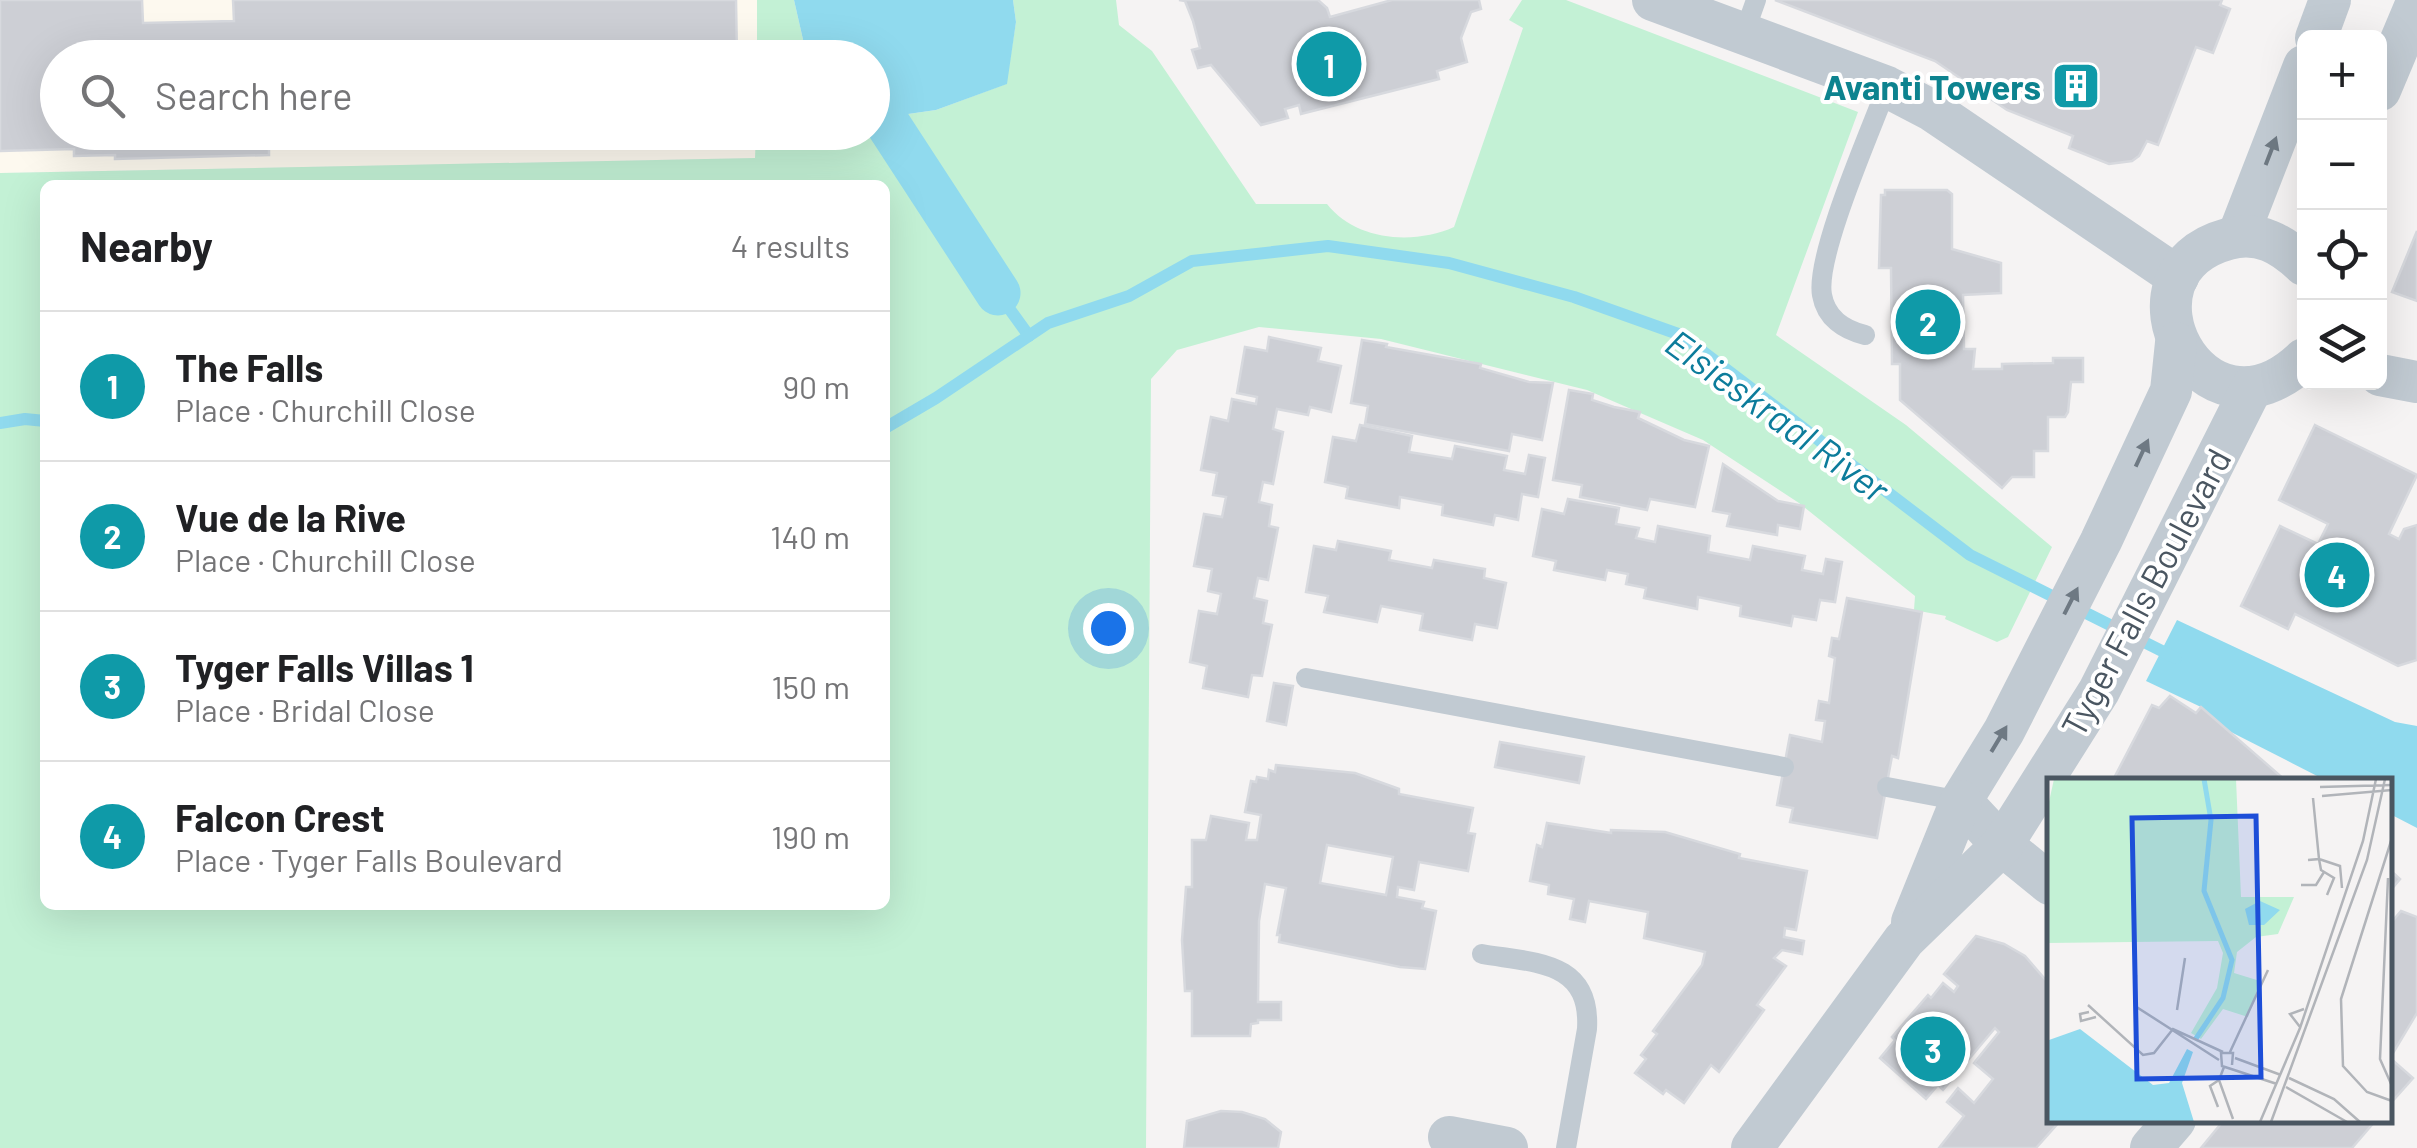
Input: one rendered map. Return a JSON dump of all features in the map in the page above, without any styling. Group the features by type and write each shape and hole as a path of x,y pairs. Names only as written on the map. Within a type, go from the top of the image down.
{"street":[{"path":"1653,0 1750,17 1887,87 1977,140 2178,277 2193,256 2214,243 2238,236 2263,238 2286,248 2297,258"},
{"path":"2319,30 2330,0"},
{"path":"2387,73 2417,2"},
{"path":"2238,236 2297,84"},
{"name":"Tyger Falls Boulevard","path":"1904,940 1962,801 2041,660 2171,391 2176,343 2170,321 2171,298 2178,277"},
{"path":"2176,343 2190,363 2208,378 2229,386 2252,387 2273,382 2297,364"},
{"path":"2387,376 2417,382"},
{"name":"Tyger Falls Boulevard","path":"1904,940 2002,844 2099,691 2252,387"},
{"path":"1962,801 2002,844 2047,882"},
{"path":"1752,1148 1904,940"},
{"path":"2151,1148 2172,1123"},
{"path":"1449,1137 1507,1148"}],"lane":[{"path":"1865,335 1850,332 1828,313 1821,282 1830,242 1887,87"},
{"path":"1306,678 1784,768"},
{"path":"1886,787 1962,801"},
{"path":"1482,954 1558,968 1575,981 1584,995 1587,1029 1566,1148"}],"shaded area":[{"path":"0,0 757,0 757,40 40,40 40,150 756,150 756,158 0,173"}],"green space":[{"path":"757,0 794,0 803,40 757,40"},
{"path":"1013,0 1116,0 1119,25 1152,51 1256,204 1327,204 1353,226 1404,237 1454,227 1523,28 1509,20 1522,0 1566,0 1858,112 1776,335 1906,425 2052,547 2008,637 1997,642 1945,619 1946,616 1914,610 1915,596 1799,503 1703,440 1587,390 1381,339 1259,327 1177,350 1151,379 1146,1148 0,1148 0,173 755,158 755,150 890,150 890,117 936,110 1006,84 1016,22"}],"water":[{"path":"794,0 1013,0 1016,22 1007,84 936,110 890,117 890,40 803,40"},
{"path":"2177,620 2395,722 2417,726 2417,828 2392,815 2392,778 2321,778 2227,730 2201,707 2146,681"}],"building":[{"path":"0,0 142,0 143,23 234,21 233,0 736,0 737,40 40,40 40,150 0,151"},
{"path":"1179,0 1318,0 1330,17 1392,0 1479,0 1481,9 1471,12 1461,38 1467,62 1437,71 1439,79 1301,114 1299,105 1285,109 1288,118 1261,125 1211,65 1198,68 1192,50 1200,48 1193,21 1185,1"},
{"name":"Avanti Towers","path":"1775,0 2222,0 2220,5 2230,9 2213,53 2196,47 2158,145 2147,141 2132,161 2109,164 2069,148 2073,136 2007,110 1935,61"},
{"path":"74,150 269,150 269,155 115,159 115,155 74,156"},
{"path":"1885,190 1947,190 1952,194 1952,249 2001,263 2001,293 1963,295 1964,349 1975,349 1973,369 2083,358 2083,382 2071,382 2068,412 2065,417 2048,417 2048,451 2034,451 2034,477 2012,477 2002,488 1900,400 1900,364 1892,364 1891,268 1879,268 1881,195 1885,195"},
{"path":"2417,231 2417,301 2392,292"},
{"path":"1269,337 1321,348 1318,361 1341,366 1331,412 1310,407 1308,415 1277,409 1273,429 1283,432 1273,484 1263,482 1259,502 1272,505 1269,526 1278,528 1268,580 1258,578 1254,598 1267,601 1263,623 1272,625 1262,676 1252,675 1248,697 1203,688 1207,666 1190,662 1199,611 1217,614 1221,594 1208,591 1212,569 1194,566 1204,514 1222,517 1226,497 1213,495 1217,473 1201,470 1211,417 1228,421 1232,399 1256,404 1257,397 1237,393 1245,347 1267,351"},
{"path":"1362,340 1481,364 1480,368 1529,382 1553,383 1542,440 1512,434 1509,451 1365,424 1368,406 1351,403"},
{"path":"1569,390 1593,394 1592,400 1640,412 1638,418 1684,440 1709,446 1695,507 1650,499 1647,510 1580,497 1582,485 1553,480"},
{"path":"1360,425 1412,436 1409,452 1452,459 1455,446 1507,456 1504,470 1525,474 1529,455 1545,458 1538,497 1522,494 1518,520 1495,515 1493,525 1442,515 1443,505 1400,497 1399,508 1346,498 1348,487 1325,482 1333,437 1356,441"},
{"path":"2315,425 2417,475 2389,534 2399,539 2404,529 2417,525 2417,660 2398,666 2295,614 2288,629 2241,606 2280,526 2318,544 2328,524 2279,500"},
{"path":"1723,464 1778,501 1804,506 1800,529 1778,525 1777,535 1727,526 1730,514 1713,511"},
{"path":"1568,499 1619,508 1616,524 1639,528 1636,538 1655,542 1658,526 1710,536 1708,552 1750,560 1753,546 1805,556 1802,570 1823,574 1826,559 1842,562 1835,602 1820,600 1816,620 1793,616 1791,626 1740,616 1741,606 1698,597 1697,609 1644,598 1646,588 1626,584 1628,574 1607,570 1605,580 1554,570 1556,561 1533,556 1542,509 1564,514"},
{"path":"1338,541 1391,551 1389,560 1432,568 1434,560 1485,569 1484,578 1506,583 1497,628 1475,624 1472,640 1420,630 1423,614 1381,606 1377,622 1324,612 1328,596 1306,592 1314,546 1336,550"},
{"path":"1847,598 1922,612 1898,758 1892,756 1877,838 1790,822 1793,808 1777,805 1790,735 1822,742 1825,721 1816,720 1819,701 1829,703 1835,658 1829,656 1832,638 1839,639"},
{"path":"1274,683 1293,686 1286,725 1267,721"},
{"path":"2170,696 2196,713 2201,707 2283,778 2114,778 2152,705 2159,708"},
{"path":"1500,742 1584,757 1579,783 1495,767"},
{"path":"1276,765 1355,773 1399,789 1399,794 1473,808 1468,833 1475,834 1468,871 1419,862 1414,890 1398,887 1397,897 1424,902 1422,908 1436,911 1425,969 1279,942 1286,888 1265,884 1259,921 1258,1002 1281,1002 1281,1020 1258,1020 1251,1024 1250,1036 1192,1036 1192,991 1185,991 1182,940 1186,887 1192,887 1192,840 1206,840 1211,816 1249,823 1246,840 1257,840 1261,815 1245,812 1251,781 1256,782 1257,777 1268,779 1269,770 1275,772","holes":["1327,845 1393,857 1386,895 1320,883"]},
{"path":"1547,823 1611,833 1665,832 1740,854 1739,858 1807,871 1796,930 1785,928 1784,937 1804,941 1802,954 1782,950 1774,958 1786,966 1757,1005 1764,1010 1719,1072 1711,1065 1684,1103 1666,1090 1663,1094 1635,1073 1646,1059 1641,1055 1657,1034 1653,1031 1702,965 1705,952 1644,938 1648,912 1589,901 1585,922 1570,919 1574,899 1548,894 1549,885 1530,881 1537,845 1542,847"},
{"path":"2392,872 2400,879 2392,889"},
{"path":"2401,911 2417,917 2417,1013 2392,1055 2392,922"},
{"path":"1976,936 2004,944 2025,956 2047,982 2047,1123 2058,1123 2036,1148 1939,1148 1964,1116 1947,1102 1958,1088 1974,1103 1993,1079 1974,1063 1999,1032 1995,1028 1943,1090 1938,1085 1926,1099 1880,1058 1895,1040 1892,1037 1928,995 1931,998 1943,983 1954,992 1958,986 1944,974"},
{"path":"2392,1060 2413,1078 2392,1102"},
{"path":"1221,1111 1265,1119 1281,1132 1278,1148 1184,1148 1187,1121"},
{"path":"2222,1123 2373,1123 2352,1148 2201,1148"}],"waterway":[{"path":"890,127 998,293"},
{"name":"Elsieskraal River","path":"890,425 1048,323 1129,296 1192,261 1328,246 1449,263 1574,297 1681,335 1970,555 2176,658"},
{"path":"998,293 1029,336"},
{"name":"Elsieskraal River","path":"0,423 40,420"}],"place":[{"name":"The Falls","path":"1329,64"},
{"name":"Avanti Towers","path":"2076,86"},
{"name":"Vue de la Rive","path":"1928,322"},
{"name":"Falcon Crest","path":"2337,575"},
{"name":"Tyger Falls Villas 1","path":"1933,1049"}]}
